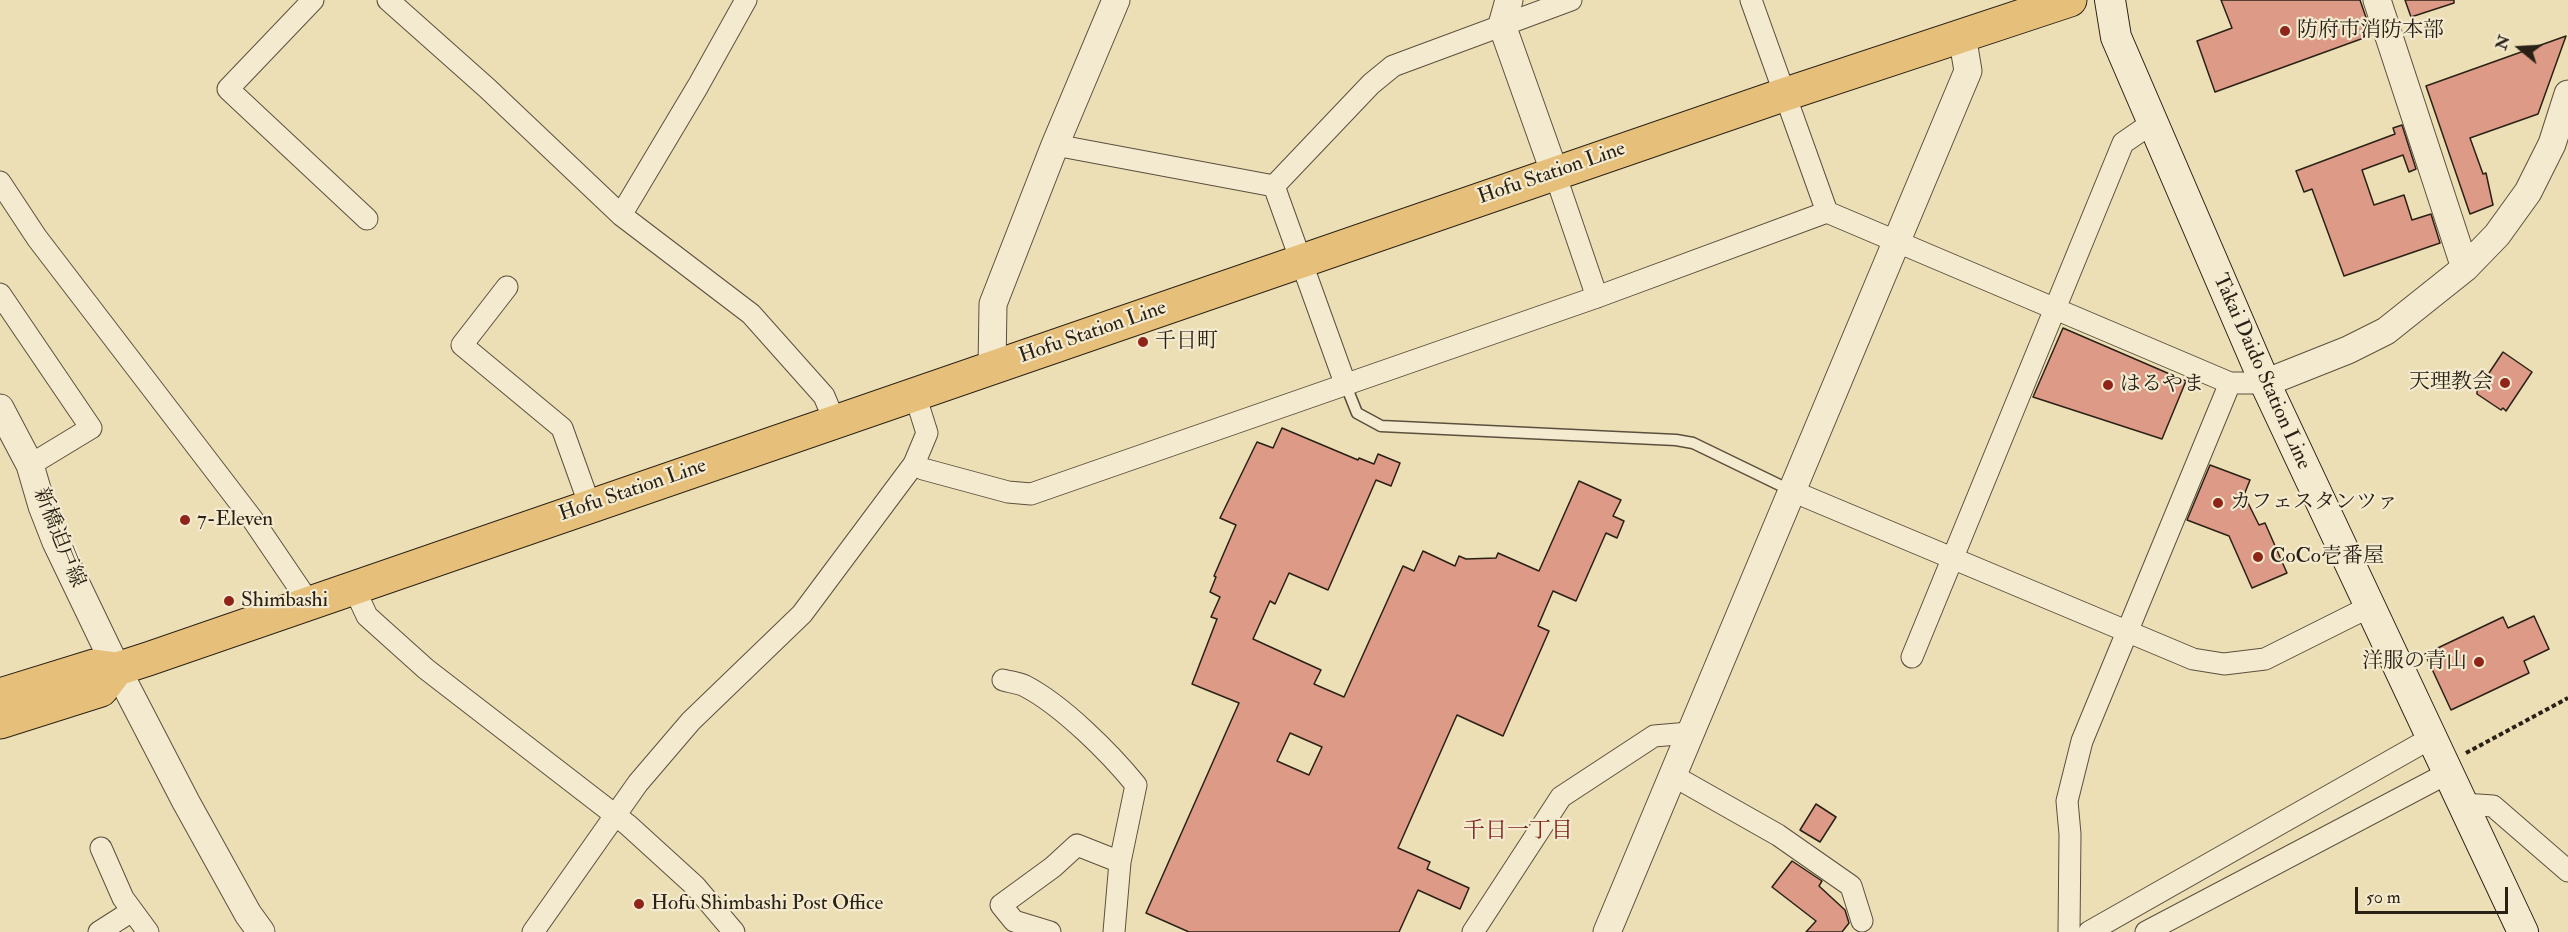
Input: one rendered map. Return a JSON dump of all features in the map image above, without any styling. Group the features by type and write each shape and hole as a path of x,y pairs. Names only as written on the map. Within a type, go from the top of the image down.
{"main road":[{"name":"Hofu Station Line","path":"0,695 94,666 117,669 1962,35 2020,8 2070,0"},
{"name":"Takai Daido Station Line","path":"2110,0 2116,37 2151,123 2265,383 2523,932"},
{"path":"0,722 101,690 117,669"}],"street":[{"path":"313,0 228,89 367,219"},
{"path":"388,0 487,88 621,215 751,314 824,396 835,422"},
{"path":"621,215 746,0"},
{"path":"992,368 993,304 1054,145 1116,0"},
{"path":"1274,186 1371,84 1393,66 1505,12 1571,0"},
{"path":"1750,0 1827,212"},
{"path":"2377,0 2465,268"},
{"path":"1505,12 1555,174 1597,297"},
{"path":"1607,932 1895,239 1968,71 1962,35"},
{"path":"914,464 923,469 998,489 1031,494 1198,438 1345,383 1597,297 1827,212 2230,383 2265,383 2348,350 2386,331 2465,268 2497,235 2528,192 2552,144 2568,94"},
{"path":"1912,657 2123,143 2151,123"},
{"path":"1054,145 1274,186"},
{"path":"0,182 37,238 253,520 310,604"},
{"path":"1274,186 1345,383"},
{"path":"507,287 462,345 562,428 590,506"},
{"path":"0,294 91,428 30,465"},
{"path":"2069,932 2070,834 2067,801 2082,741 2230,383"},
{"path":"533,932 638,783 691,721 802,614 914,464 927,433 915,395"},
{"name":"新橋迫戸線","path":"0,408 30,465 56,542 117,669 186,802 248,914 261,932"},
{"path":"1792,491 2127,633 2193,658 2224,664 2265,659 2369,607"},
{"path":"354,588 367,615 426,669 628,825 694,886 734,932"},
{"path":"1003,680 1025,686 1060,712 1113,756 1136,785 1119,862 1114,932"},
{"path":"1473,932 1561,797 1654,736 1689,733"},
{"path":"2089,932 2431,738"},
{"path":"2146,932 2446,769"},
{"path":"1672,775 1778,835 1851,886 1862,921"},
{"path":"2463,804 2493,806 2568,871"},
{"path":"1050,932 1014,921 1001,905 1053,867 1077,845 1119,862"},
{"path":"101,848 132,911 148,932"},
{"path":"99,932 132,911"}],"lane":[{"path":"1345,383 1357,413 1381,426 1692,442 1792,491"}],"path":[{"path":"2446,769 2568,698"}],"building":[{"path":"2221,0 2360,0 2372,35 2215,92 2197,41 2232,28"},
{"path":"2405,0 2454,0 2454,3 2411,17"},
{"path":"2566,36 2538,114 2470,138 2483,174 2486,173 2493,205 2470,214 2426,86"},
{"path":"2402,125 2416,169 2409,172 2403,155 2362,170 2374,205 2404,195 2412,220 2431,214 2440,243 2344,276 2312,189 2304,192 2296,171 2395,134 2393,128"},
{"path":"2063,328 2186,381 2162,439 2033,397"},
{"path":"2503,352 2532,372 2506,411 2477,394"},
{"path":"1282,428 1358,460 1359,458 1374,464 1378,454 1400,463 1391,486 1376,480 1328,590 1289,573 1275,604 1270,601 1253,639 1321,670 1314,684 1344,697 1403,566 1414,571 1423,551 1455,566 1459,556 1466,559 1496,558 1498,553 1539,571 1579,481 1621,500 1613,516 1624,521 1617,538 1606,533 1576,601 1553,591 1538,626 1549,631 1503,736 1457,715 1398,848 1430,862 1427,869 1469,888 1460,909 1418,890 1399,932 1189,932 1146,913 1239,703 1192,684 1217,619 1211,617 1220,597 1210,592 1216,577 1214,576 1236,525 1220,518 1257,442 1273,448","holes":["1290,733 1322,747 1309,775 1277,761"]},
{"path":"2210,465 2250,480 2244,495 2259,525 2265,523 2287,573 2252,588 2229,536 2187,520"},
{"path":"2534,616 2549,649 2524,661 2529,673 2451,710 2425,654 2503,617 2508,628"},
{"path":"1816,804 1836,817 1820,842 1800,830"},
{"path":"1792,861 1822,881 1819,886 1845,910 1849,923 1842,932 1806,932 1816,921 1772,887"}],"place":[{"name":"防府市消防本部","path":"2285,31"},
{"name":"千日町","path":"1143,342"},
{"name":"天理教会","path":"2505,383"},
{"name":"はるやま","path":"2108,385"},
{"name":"カフェスタンツァ","path":"2218,503"},
{"name":"7-Eleven","path":"185,520"},
{"name":"CoCo壱番屋","path":"2258,557"},
{"name":"Shimbashi","path":"229,601"},
{"name":"洋服の青山","path":"2479,662"},
{"name":"Hofu Shimbashi Post Office","path":"639,904"}],"district":[{"name":"千日一丁目","path":"1518,832"}]}
